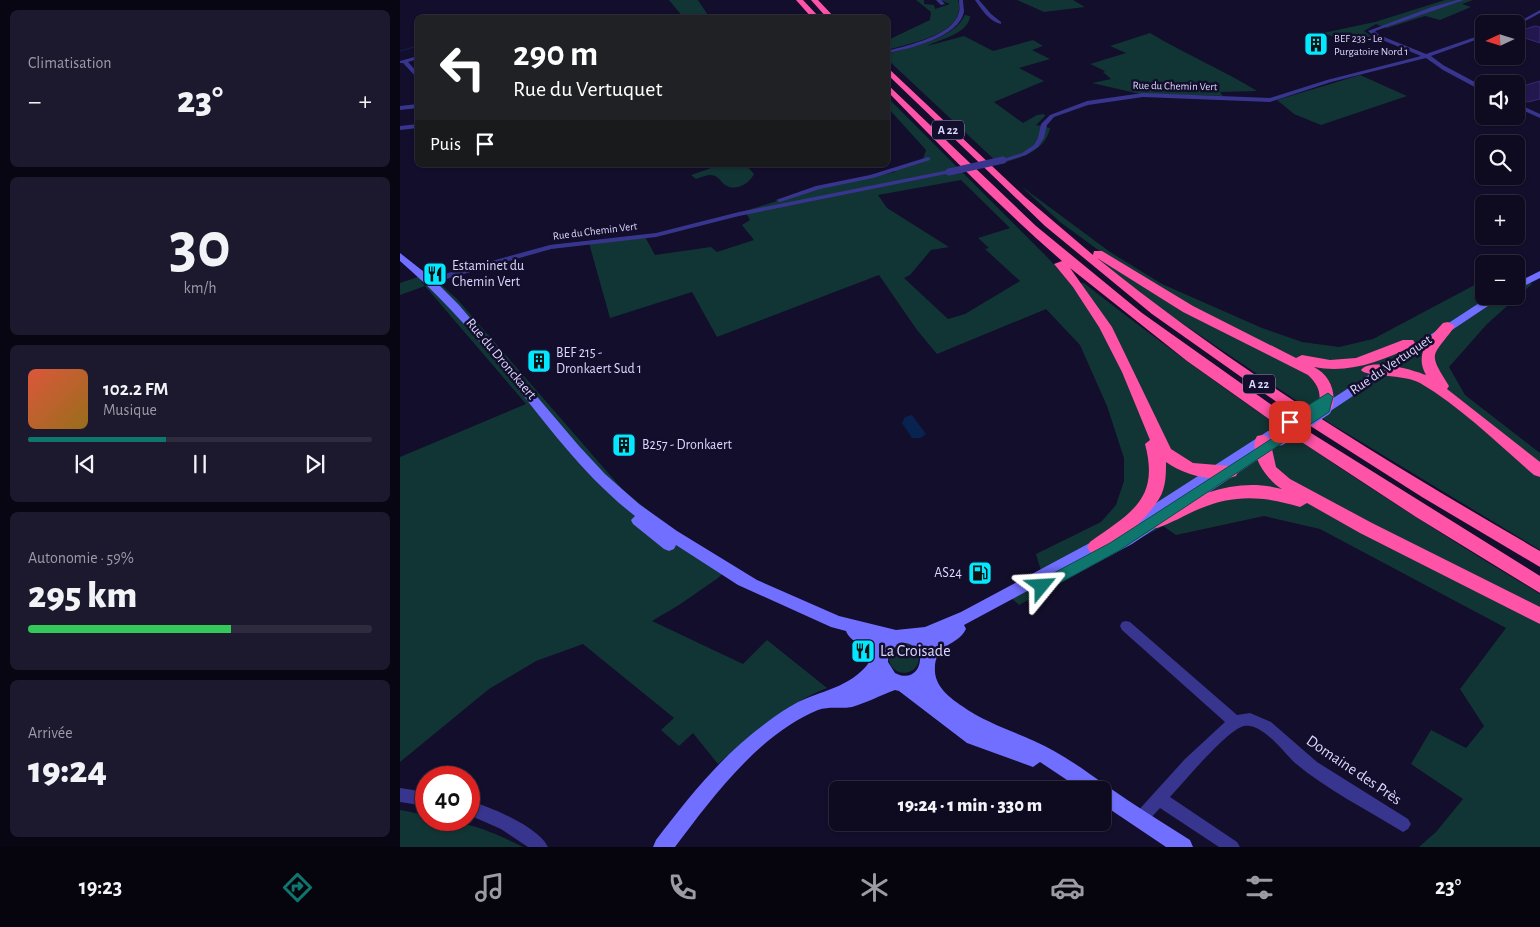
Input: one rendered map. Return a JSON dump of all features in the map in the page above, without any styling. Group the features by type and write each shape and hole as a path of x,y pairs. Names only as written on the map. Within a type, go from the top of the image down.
{"highway":[{"path":"799,0 814,15"},
{"path":"814,0 829,15"},
{"path":"890,69 897,80"},
{"name":"A 22","path":"890,73 999,179 1106,272 1209,349 1351,445 1540,560"},
{"name":"A 22","path":"890,90 1011,209 1119,302 1234,387 1362,474 1540,584"},
{"path":"999,179 1018,191 1072,235 1123,271 1182,306 1313,372 1324,382 1323,404"},
{"path":"1011,209 1021,223 1072,277 1090,301 1115,341 1136,392 1165,453 1174,461 1187,467 1213,472 1230,472"},
{"path":"1448,326 1432,345 1427,361 1436,380 1464,408"},
{"path":"1238,334 1309,362 1334,365 1370,361 1408,343"},
{"path":"1368,370 1402,371 1420,377 1464,408 1540,471"},
{"path":"1096,546 1144,508 1155,493 1159,483 1158,456 1136,392"},
{"path":"1269,440 1270,470 1284,483 1366,528 1540,616"},
{"path":"1157,521 1216,495 1254,490 1285,495 1366,528"}],"street":[{"path":"938,0 943,4"},
{"path":"890,51 924,41 954,26 962,15 961,0"},
{"path":"977,0 989,15 999,23"},
{"path":"1462,0 1371,31 1377,36 1423,56 1475,85"},
{"path":"1525,19 1540,11"},
{"name":"Rue du Chemin Vert","path":"429,281 534,250 580,242 656,235 766,208 1003,160 1024,154 1036,146 1042,138 1044,124 1052,116 1092,102 1143,95 1270,100 1329,81 1423,56 1475,38"},
{"path":"415,58 402,62 415,74"},
{"path":"400,108 415,106"},
{"path":"1525,108 1540,114"},
{"path":"400,128 415,126"},
{"name":"Rue du Chemin Vert","path":"766,208 773,203 818,187 871,177 928,159"},
{"name":"Rue du Dronckaert","path":"400,256 429,281 482,335 610,493 658,537 718,572 751,584 837,622"},
{"path":"1525,276 1540,268"},
{"path":"1525,282 1540,274"},
{"name":"Rue du Vertuquet","path":"905,637 927,634 966,617 1135,524 1213,472 1269,440 1408,343 1475,302"},
{"name":"Rue du Vertuquet","path":"1323,404 1384,369 1483,305"},
{"name":"Rue du Vertuquet","path":"928,663 936,643 946,635 1088,562 1157,521 1230,472 1269,440"},
{"path":"837,622 872,643 877,649 883,674 897,682 972,737 1077,777"},
{"path":"837,622 905,637 923,644 928,663 927,679 932,689 956,712 986,730 1045,756 1083,781"},
{"path":"1126,626 1235,722 1141,818"},
{"path":"663,847 708,788 738,755 794,713 822,699 860,685 871,676 885,645 905,637"},
{"path":"822,699 845,701 897,682 916,679 928,663"},
{"name":"Domaine des Près","path":"1235,722 1249,719 1263,725 1303,760 1403,824"},
{"path":"400,795 415,798"},
{"path":"1159,798 1232,847"},
{"path":"1111,799 1183,847"},
{"path":"480,812 511,826 540,847"}],"green space":[{"path":"669,0 698,0 708,15 681,15"},
{"path":"916,0 924,0 924,4 934,5 935,9 950,4 940,0 958,0 959,12 946,29 922,40 890,49 890,39 930,20 931,12"},
{"path":"1017,0 1073,0 1085,7 1044,12"},
{"path":"1445,0 1473,0 1462,4 1471,7 1440,20 1425,16 1387,28 1376,24 1364,31 1375,39 1354,44 1323,33 1375,22"},
{"path":"965,15 970,16 965,27 959,32 927,46 964,36 993,51 1033,40 1043,46 1032,50 1050,59 1019,68 1044,81 994,102 1023,123 1037,115 1044,114 1045,116 1036,125 1050,128 1043,143 1030,153 999,164 890,62 890,53 931,41 951,31"},
{"path":"1150,33 1257,91 1220,92 1223,96 1140,94 1092,83 1111,79 1103,72 1105,71 1090,64 1126,53 1110,46"},
{"path":"1360,75 1407,96 1321,125 1294,114 1277,100"},
{"path":"890,100 1050,260 1071,284 1084,283 1194,366 1307,446 1422,521 1540,594 1540,847 1419,847 1436,832 1463,799 1411,764 1431,730 1466,748 1484,726 1460,689 1506,628 1320,529 1264,516 1176,535 1163,526 1019,605 1002,590 1041,571 1036,554 1101,522 1116,505 1124,481 1124,458 1107,406 1080,345 1046,309 937,354 917,330 879,275 717,337 692,292 610,318 589,243 556,248 467,268 551,245 644,235 655,255 711,247 717,252 754,240 742,225 750,220 745,211 818,188 895,172 894,169 923,159 926,150 890,110","holes":["961,180 1010,228 978,238 989,248 985,249 1020,281 965,314 948,319 904,278 910,275 931,250 949,247 887,208 878,195"]},
{"path":"714,167 748,167 754,174 746,183 735,188 725,185 713,175 696,179 691,175"},
{"path":"1021,186 1110,252 1162,284 1262,328 1302,342 1339,347 1373,339 1475,285 1475,305 1508,305 1487,324 1449,367 1465,395 1540,453 1540,550 1328,422 1170,315 1099,261 1105,255 1060,222"},
{"path":"418,277 425,286 400,295 400,283"},
{"path":"1525,280 1532,284 1525,290"},
{"path":"438,282 457,299 623,490 680,536 730,566 718,578 652,621 743,664 767,640 827,688 811,695 783,712 718,764 693,733 679,746 661,730 674,718 583,644 536,661 489,689 400,762 400,457 526,404 425,286"},
{"path":"904,643 915,647 919,658 915,669 904,673 893,669 889,658 893,647"},
{"path":"400,810 415,813 415,831 480,831 480,829 523,847 400,847"}],"water":[{"path":"912,415 926,434 921,438 912,438 902,423 905,417"}],"building":[{"path":"1535,26 1540,27 1540,43 1525,38 1525,29"},
{"path":"1540,81 1540,99 1528,102 1525,101 1525,85"}],"waterway":[{"path":"400,51 415,47"}],"place":[{"name":"BEF 233 - Le Purgatoire Nord 1","path":"1316,44"},
{"name":"Estaminet du Chemin Vert","path":"435,274"},
{"name":"BEF 215 - Dronkaert Sud 1","path":"539,361"},
{"name":"B257 - Dronkaert","path":"624,445"},
{"name":"AS24","path":"980,573"},
{"name":"La Croisade","path":"863,651"}],"route":[{"path":"1042,586 1115,547 1176,508 1325,409 1328,397 1290,422"}]}
